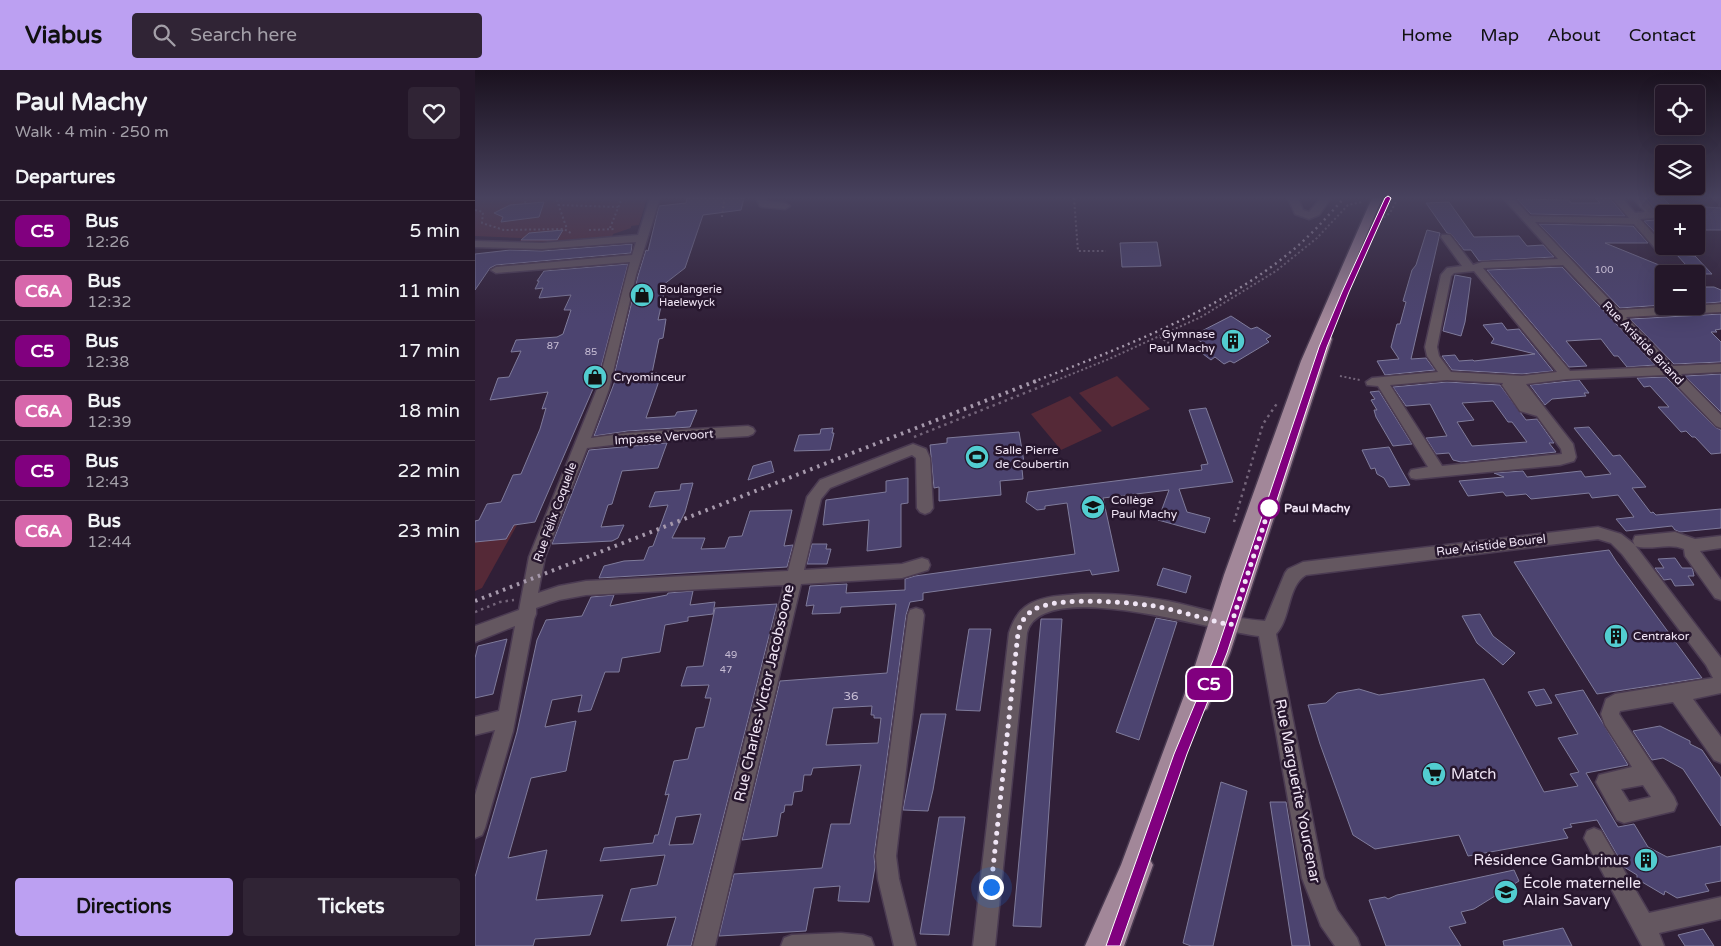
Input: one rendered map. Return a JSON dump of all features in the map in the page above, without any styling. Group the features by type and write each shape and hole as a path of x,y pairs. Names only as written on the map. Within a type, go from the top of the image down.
{"main road":[{"path":"1113,946 1181,754 1307,361 1359,239"},
{"path":"1096,946 1134,859 1203,669 1224,623 1323,347 1370,239"}],"street":[{"path":"475,244 536,247 633,239"},
{"name":"Rue Félix Coquelle","path":"475,828 507,718 537,557 604,386 612,348 643,239"},
{"path":"1448,239 1567,375"},
{"name":"Rue Aristide Briand","path":"1545,239 1721,423"},
{"path":"496,270 636,258"},
{"path":"1447,376 1433,356 1431,347 1447,275 1451,270 1566,262"},
{"path":"1615,314 1721,308"},
{"path":"1438,472 1377,382 1447,376 1510,380 1567,375 1721,368"},
{"path":"1416,474 1567,459 1569,455 1568,448 1541,412 1510,380"},
{"name":"Impasse Vervoort","path":"581,444 628,438 749,431"},
{"path":"922,565 883,573 793,579 814,497 825,484 907,451 916,450 921,453 923,458 925,508"},
{"name":"Rue Aristide Bourel","path":"1266,629 1271,629 1273,626 1291,578 1303,569 1598,533 1610,535 1624,543 1679,614 1721,674"},
{"path":"1641,540 1675,538 1694,546 1721,542"},
{"path":"1694,546 1691,550 1692,554 1721,593"},
{"name":"Rue Charles-Victor Jacobsoone","path":"475,634 529,603 559,593 586,588 793,579 704,946"},
{"path":"985,946 1018,633 1021,622 1034,610 1053,604 1073,602 1139,604 1166,608 1224,623 1266,629"},
{"path":"905,946 902,927 887,877 886,856 916,615"},
{"name":"Rue Marguerite Yourcenar","path":"1266,629 1311,867 1319,897 1329,918 1349,946"},
{"path":"1647,774 1612,719 1610,714 1612,705 1615,702 1678,693 1721,684"},
{"path":"1678,693 1721,753"},
{"path":"475,726 507,718"},
{"path":"1594,838 1644,924 1653,946"},
{"path":"1644,924 1721,908"},
{"path":"792,946 841,944 863,946"}],"path":[{"path":"1077,239 1078,251 1106,251"},
{"path":"906,440 1160,337 1220,306 1271,275 1316,239"},
{"path":"1160,337 1170,344"},
{"path":"1340,376 1377,382"},
{"path":"475,612 529,603"}],"shaded area":[{"path":"521,239 589,239 539,243 519,242"},
{"path":"1117,376 1150,409 1112,427 1079,393"},
{"path":"1070,396 1102,431 1061,450 1031,414"},
{"path":"517,525 482,588 475,591 475,528"}],"building":[{"path":"522,239 558,239 557,240 521,240"},
{"path":"651,239 695,239 685,268 663,285 666,284 658,320 666,319 663,338 659,339 652,373 657,373 652,381 659,381 646,418 675,416 677,412 697,410 690,427 628,431 594,436 615,381 613,380 638,276 646,250 648,251"},
{"path":"1424,239 1439,239 1411,359 1426,358 1435,370 1385,375 1377,361 1399,359 1391,347 1397,324 1400,324 1406,302 1403,301 1412,270 1416,265"},
{"path":"1455,239 1521,239 1527,246 1543,245 1554,257 1479,261 1471,250 1464,250"},
{"path":"1553,239 1644,239 1648,243 1605,243 1659,265 1655,265 1655,306 1620,308"},
{"path":"1157,242 1161,266 1122,267 1120,243"},
{"path":"632,244 631,253 496,265 490,268 475,290 475,254 510,250 542,251"},
{"path":"1677,255 1695,256 1704,265 1686,265"},
{"path":"628,264 599,375 535,522 514,525 506,539 475,542 475,521 479,520 487,504 501,502 513,475 521,474 540,429 546,408 542,409 548,392 490,400 498,378 509,377 521,351 511,352 516,340 557,337 563,334 571,310 564,310 571,295 539,298 543,288 535,289 539,281 537,281 544,271"},
{"path":"1562,267 1655,365 1627,367 1618,356 1614,356 1601,339 1566,341 1587,366 1569,367 1487,270"},
{"path":"1705,267 1712,274 1705,274"},
{"path":"1455,275 1471,278 1465,322 1461,336 1443,331"},
{"path":"1705,287 1714,287 1721,290 1721,302 1705,303"},
{"path":"1721,314 1721,329 1715,330 1717,332 1711,332 1721,342 1721,362 1674,364 1630,319 1705,315"},
{"name":"Gymnase Paul Machy","path":"1231,316 1251,329 1257,327 1271,336 1266,339 1269,342 1234,363 1230,361 1224,364 1215,357 1211,360 1199,351 1209,347 1192,336"},
{"path":"1502,323 1507,330 1519,329 1553,371 1522,374 1452,370 1442,356 1455,355 1459,361 1474,361 1535,354 1491,343 1494,339 1483,325"},
{"path":"1721,374 1721,412 1685,376"},
{"path":"1666,377 1715,427 1721,430 1721,453 1711,454 1695,437 1692,437 1686,431 1681,432 1658,407 1669,407 1650,386 1644,387 1637,378"},
{"path":"1579,380 1589,393 1584,393 1586,396 1552,399 1545,405 1530,385"},
{"path":"1447,382 1500,385 1526,420 1537,419 1554,443 1549,443 1556,452 1461,462 1453,460 1449,453 1436,454 1426,438 1447,436 1430,404 1406,406 1393,387","holes":["1493,401 1508,422 1512,422 1527,442 1472,446 1457,422 1474,420 1462,403"]},
{"path":"1379,391 1412,444 1393,446 1376,417 1374,410 1377,410 1371,400 1375,399 1370,392"},
{"path":"1206,408 1233,482 1179,489 1187,512 1210,518 1205,533 1158,520 1169,490 1103,498 1119,571 1092,575 1090,570 923,593 923,600 910,602 906,615 869,902 838,901 840,886 814,888 806,931 719,936 734,874 822,868 831,824 850,824 861,765 813,768 811,775 804,775 802,791 794,792 792,805 785,805 784,812 781,813 777,836 742,840 780,681 887,673 896,604 841,607 840,613 812,614 814,605 806,606 810,586 847,584 846,593 905,590 905,579 915,576 1075,554 1067,503 1045,506 1045,509 1037,510 1026,502 1028,492 1202,470 1201,465 1208,464 1189,410","holes":["872,706 871,715 874,715 874,718 881,718 878,743 826,745 833,708"]},
{"path":"1589,427 1613,456 1620,455 1646,487 1632,488 1651,513 1653,512 1656,515 1721,509 1721,528 1680,532 1672,526 1626,531 1616,519 1634,517 1618,495 1592,498 1589,493 1531,499 1526,494 1506,496 1503,492 1468,496 1459,481 1504,477 1494,473 1523,471 1527,477 1581,471 1585,477 1611,474 1574,428"},
{"path":"833,428 832,433 834,433 830,450 794,451 799,435 820,434 821,429"},
{"name":"Salle Pierre de Coubertin","path":"1019,432 1025,468 1022,469 1023,479 1000,481 1001,495 939,501 939,487 934,488 930,445 947,443 947,438"},
{"path":"667,443 658,468 622,471 612,504 608,505 601,527 624,525 618,538 612,541 552,544 589,450"},
{"path":"1389,447 1410,485 1389,487 1384,478 1377,474 1375,468 1371,469 1362,450"},
{"path":"771,461 774,472 748,480 753,466"},
{"path":"908,478 908,503 901,504 901,547 867,551 869,520 823,525 826,500 886,492 886,481"},
{"path":"693,483 685,512 672,538 705,538 701,549 725,548 729,537 742,536 750,511 792,510 784,546 793,545 787,567 599,578 604,566 624,561 644,560 649,547 653,546 668,505 649,507 655,492 680,490 681,484"},
{"path":"812,544 827,544 826,549 831,549 827,564 807,564"},
{"name":"Centrakor","path":"1609,550 1702,678 1597,694 1514,562"},
{"path":"1675,558 1682,568 1692,568 1694,576 1688,576 1694,585 1675,586 1671,579 1664,580 1655,568 1664,568 1658,559"},
{"path":"1163,568 1191,576 1186,593 1157,585"},
{"path":"693,591 690,605 715,602 713,614 688,617 688,621 665,625 660,652 622,658 619,672 605,672 591,710 578,712 582,695 552,700 545,727 576,721 566,771 531,778 508,858 547,850 536,900 603,895 590,935 535,939 533,946 475,946 475,877 517,732 537,640 546,620 582,616 591,597 614,595 610,606 667,595 668,593"},
{"path":"777,604 691,946 667,946 676,917 621,921 631,889 657,885 665,855 600,861 604,848 653,843 655,835 658,835 669,794 665,795 674,761 688,759 696,728 704,727 711,698 705,698 709,685 681,686 687,667 703,666 715,608","holes":["701,814 693,844 669,845 676,817"]},
{"path":"1480,614 1493,636 1515,653 1503,665 1477,643 1462,616"},
{"path":"1156,618 1177,622 1139,740 1116,732"},
{"path":"1041,619 1062,619 1041,927 1013,926"},
{"path":"969,629 991,629 980,711 956,710"},
{"path":"507,639 493,694 475,698 475,658 478,646"},
{"name":"Match","path":"1484,679 1544,792 1578,786 1570,774 1579,772 1558,738 1578,734 1555,695 1583,690 1628,765 1586,773 1618,827 1634,824 1648,847 1667,857 1721,846 1721,881 1705,884 1709,891 1677,898 1665,891 1664,895 1637,879 1637,875 1624,867 1597,820 1570,824 1572,827 1563,829 1568,838 1468,856 1459,835 1375,849 1353,835 1308,705 1326,703 1337,693 1359,689 1379,695"},
{"path":"1544,689 1552,703 1536,706 1528,692"},
{"path":"921,714 946,714 933,790 928,811 903,810"},
{"path":"1660,726 1690,741 1690,744 1702,750 1721,778 1721,826 1683,769 1663,758 1652,760 1633,731"},
{"path":"1221,782 1247,791 1213,946 1191,946 1183,943"},
{"path":"1270,802 1286,802 1310,946 1292,946"},
{"path":"939,817 965,817 949,935 920,934"},
{"path":"1514,870 1519,881 1474,909 1461,912 1466,923 1449,927 1461,946 1386,946 1369,900 1385,897 1388,899 1397,895"},
{"path":"1563,928 1572,946 1504,946 1503,941"},
{"path":"1703,929 1714,946 1685,946 1678,935"}],"railway":[{"path":"1033,382 1135,341 1202,310 1264,272 1305,239"},
{"path":"475,601 1036,381"}],"bus line":[{"name":"C5","path":"1113,946 1181,754 1221,653 1323,347 1369,239"}],"place":[{"name":"Boulangerie Haelewyck","path":"642,295"},
{"name":"Gymnase Paul Machy","path":"1233,341"},
{"name":"Cryominceur","path":"595,377"},
{"name":"Salle Pierre de Coubertin","path":"977,457"},
{"name":"Collège Paul Machy","path":"1093,507"},
{"name":"Paul Machy","path":"1269,508"},
{"name":"Centrakor","path":"1616,636"},
{"name":"Match","path":"1434,774"},
{"name":"Résidence Gambrinus","path":"1646,860"},
{"name":"École maternelle Alain Savary","path":"1506,892"}],"route":[{"path":"991,887 1018,633 1021,622 1040,607 1073,602 1150,605 1231,625 1270,506 1269,508"}]}
